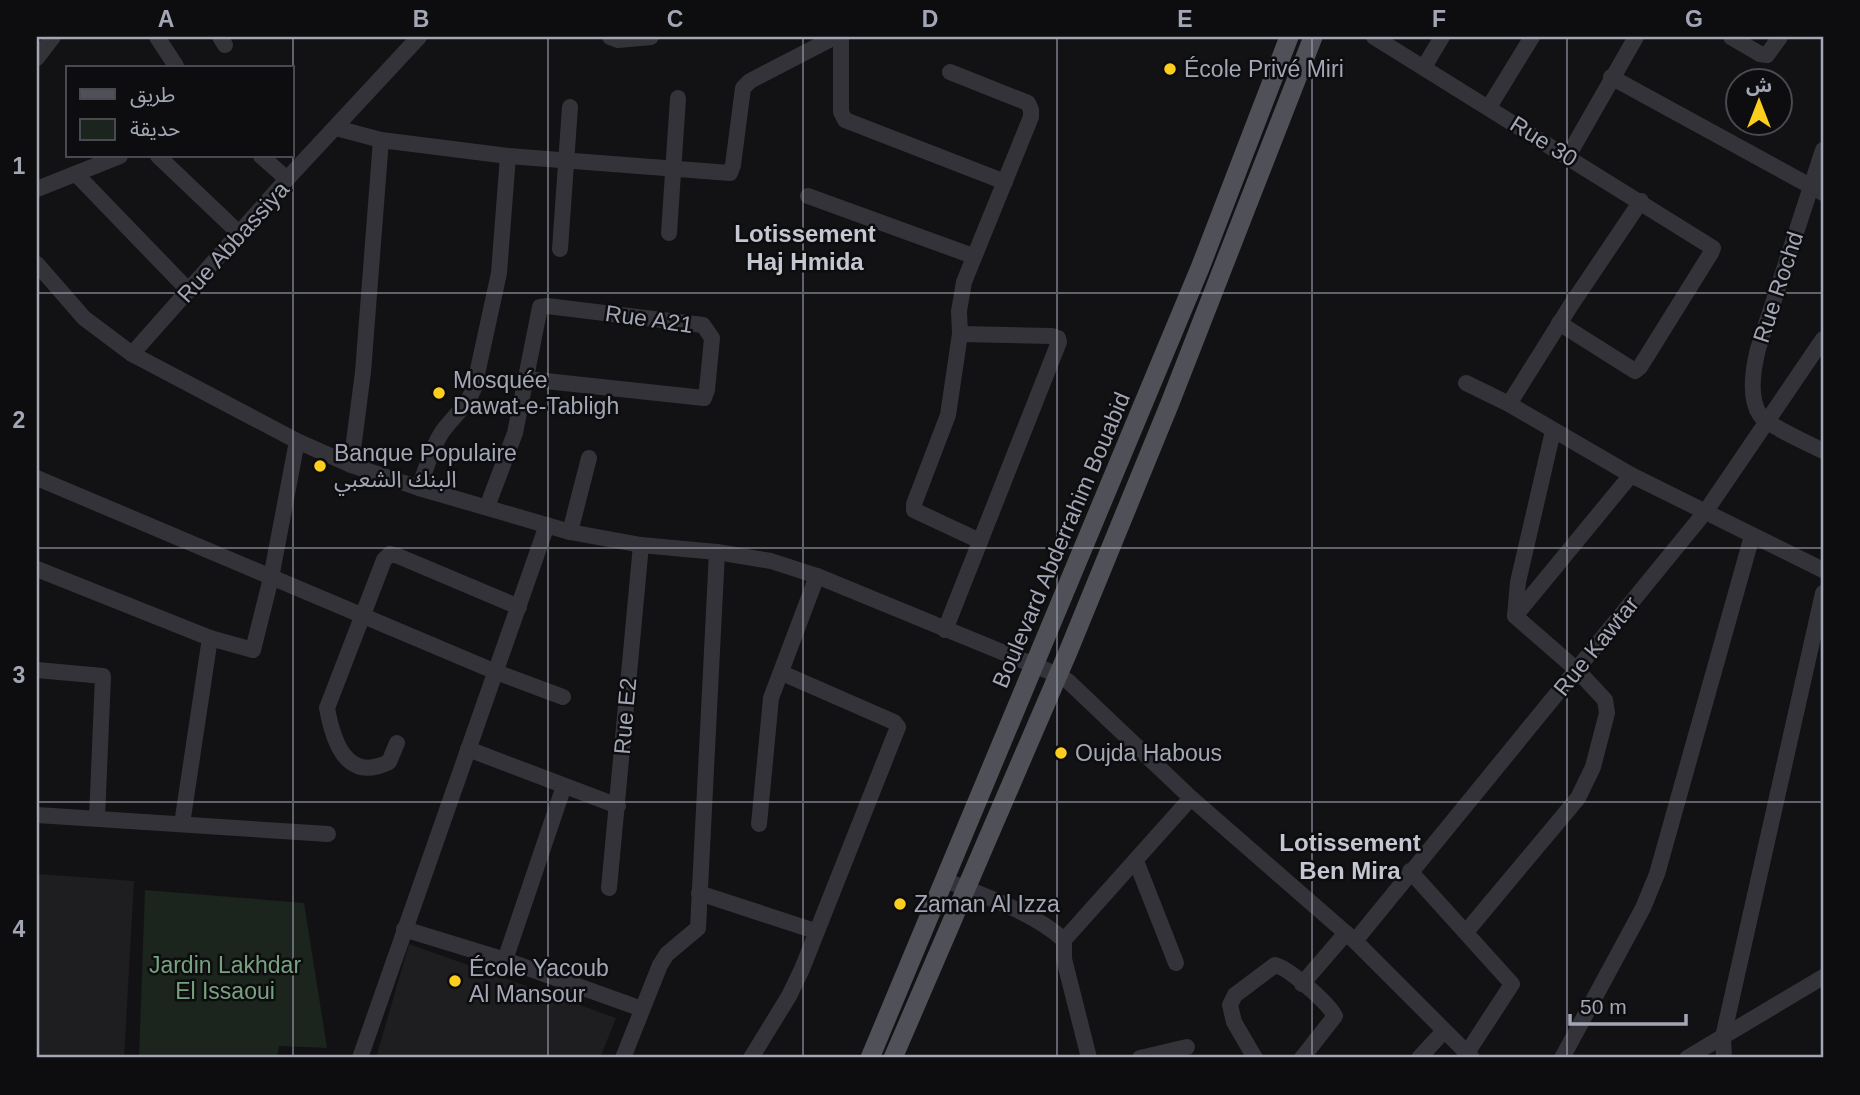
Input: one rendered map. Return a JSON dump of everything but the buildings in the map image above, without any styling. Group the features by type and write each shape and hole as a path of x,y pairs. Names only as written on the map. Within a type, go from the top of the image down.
{"main road":[{"name":"Boulevard Abderrahim Bouabid","path":"870,1058 1200,268 1289,37"},
{"name":"Boulevard Abderrahim Bouabid","path":"893,1058 1058,675 1170,403 1313,37"}],"street":[{"path":"37,58 53,37"},
{"path":"157,37 176,66"},
{"name":"Rue Abbassiya","path":"132,354 419,37"},
{"path":"610,37 618,40 651,37"},
{"path":"336,128 381,140 508,156 730,173 743,88 750,81 838,37 841,112 845,120 1005,181"},
{"name":"Rue 30","path":"1374,37 1713,248 1635,371 1559,323"},
{"path":"1424,67 1442,37"},
{"path":"1489,107 1532,37"},
{"path":"1568,156 1636,37"},
{"path":"1731,37 1760,54 1767,55 1780,37"},
{"path":"950,72 1028,103 1031,110 1031,117 973,256 960,295 960,334 948,415 914,504 914,510 980,541"},
{"path":"1611,77 1817,190"},
{"path":"669,233 678,98"},
{"path":"560,248 570,107"},
{"path":"351,464 363,372 381,140"},
{"name":"Rue Rochd","path":"1768,422 1760,415 1752,372 1817,190 1823,150"},
{"path":"419,488 437,441 471,397 474,388 499,272 508,156"},
{"path":"37,190 115,158"},
{"path":"160,158 240,234"},
{"path":"263,158 287,180"},
{"path":"77,175 189,291"},
{"path":"808,196 973,256"},
{"path":"1509,404 1640,201"},
{"path":"37,264 85,318 132,354 297,441 351,464 419,488 570,532 641,545 717,552 771,561 817,576 1058,675 1191,798 1350,937 1469,1056 1512,984 1410,871"},
{"name":"Rue A21","path":"486,507 515,433 540,307 704,325 712,338 704,398 527,379"},
{"path":"946,630 1059,342 1058,338 1052,336 960,334"},
{"name":"Rue Kawtar","path":"1302,984 1350,937 1410,871 1577,670 1706,511 1822,345"},
{"path":"1466,383 1509,404 1631,475 1823,570"},
{"path":"1768,422 1823,451"},
{"path":"1516,616 1518,582 1553,431"},
{"path":"37,569 210,638 253,650 271,578 297,441"},
{"path":"570,532 589,458"},
{"path":"1516,616 1631,475"},
{"path":"37,478 496,672 563,697"},
{"path":"360,1058 547,525"},
{"path":"1562,1058 1643,908 1657,874 1752,536"},
{"name":"Rue E2","path":"609,888 641,545"},
{"path":"623,1058 667,954 698,928 717,552"},
{"path":"397,743 388,762 364,768 353,764 343,757 327,708 384,560 390,554 398,555 519,607"},
{"path":"759,824 771,698 817,576"},
{"path":"1724,1058 1723,1037 1823,593"},
{"path":"1466,932 1578,798 1590,775 1606,713 1605,700 1577,670 1516,616"},
{"path":"182,824 210,638"},
{"path":"37,670 103,676 97,818"},
{"path":"751,1058 789,996 802,969 898,727 894,722 782,673"},
{"path":"468,749 618,806"},
{"path":"505,960 565,786"},
{"path":"1063,940 1191,798"},
{"path":"37,815 328,834"},
{"path":"1136,861 1176,963"},
{"path":"945,880 1034,919 1052,929 1063,940 1064,959 1089,1058"},
{"path":"699,893 815,931"},
{"path":"404,929 505,960 642,1009"},
{"path":"1255,1058 1234,1022 1231,1014 1232,1000 1275,965 1281,966 1335,1016 1302,1058"},
{"path":"1687,1058 1823,977"},
{"path":"1419,1058 1444,1031"},
{"path":"1140,1058 1187,1047"}],"shaded area":[{"path":"37,874 134,881 124,1058 37,1058"},
{"name":"École Yacoub Al Mansour","path":"409,944 616,1018 600,1058 376,1058"}],"green space":[{"name":"Jardin Lakhdar El Issaoui","path":"145,890 304,903 327,1048 279,1046 277,1058 139,1058"}],"place":[{"name":"École Privé Miri","path":"1170,69"},
{"name":"Mosquée Dawat-e-Tabligh","path":"439,393"},
{"name":"Banque Populaire البنك الشعبي","path":"320,466"},
{"name":"Oujda Habous","path":"1061,753"},
{"name":"Zaman Al Izza","path":"900,904"},
{"name":"École Yacoub Al Mansour","path":"455,981"}],"district":[{"name":"Lotissement Haj Hmida","path":"805,248"},
{"name":"Lotissement Ben Mira","path":"1350,857"}]}
